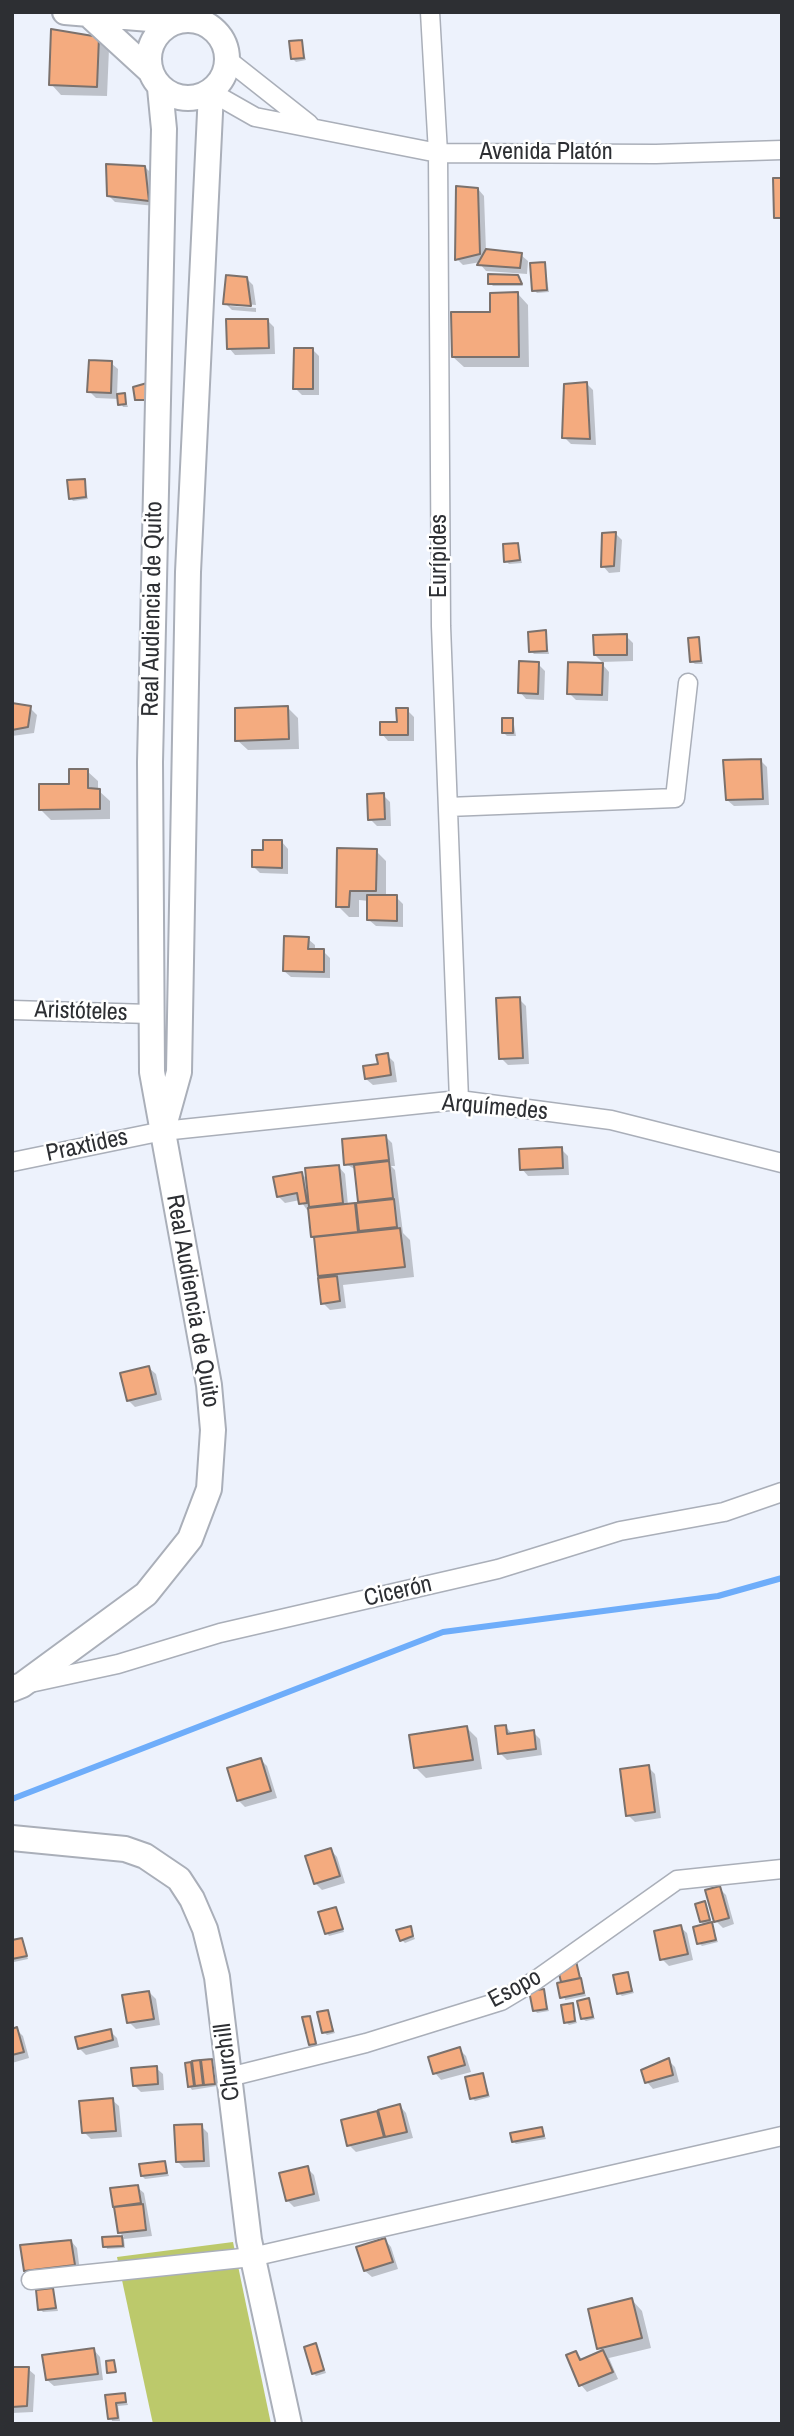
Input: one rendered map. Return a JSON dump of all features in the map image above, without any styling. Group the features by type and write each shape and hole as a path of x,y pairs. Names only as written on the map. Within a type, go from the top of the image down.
{"main road":[{"path":"77,13 211,20 222,37 228,60 223,78 211,92 194,97 176,97 77,13"},
{"path":"154,79 149,50 157,33 174,17"},
{"name":"Real Audiencia de Quito","path":"16,1686 146,1594 190,1539 209,1489 213,1430 209,1385 152,1072 150,762 164,128 154,79"},
{"name":"Real Audiencia de Quito","path":"163,1130 179,1072 188,572 211,92"},
{"name":"Churchill","path":"12,1838 125,1849 145,1856 179,1879 192,1899 205,1928 218,1977 252,2257 289,2424"}],"street":[{"name":"Eurípides","path":"430,12 438,152 441,626 459,1100"},
{"name":"Avenida Platón","path":"228,60 312,126"},
{"name":"Avenida Platón","path":"211,92 255,117 438,152 656,154 782,150"},
{"path":"448,807 675,798 688,683"},
{"name":"Aristóteles","path":"12,1010 150,1014"},
{"name":"Arquímedes","path":"163,1130 459,1100 611,1120 782,1163"},
{"name":"Praxtides","path":"12,1162 163,1130"},
{"name":"Cicerón","path":"16,1686 118,1664 220,1633 498,1569 620,1531 724,1512 782,1492"},
{"name":"Esopo","path":"229,2077 366,2043 501,2001 536,1980 677,1880 782,1868"},
{"path":"30,2280 252,2257 782,2136"}],"green space":[{"path":"233,2242 271,2424 153,2424 117,2257"}],"building":[{"path":"51,29 99,37 97,87 49,85"},
{"path":"302,40 304,58 291,59 289,41"},
{"path":"106,164 145,166 149,201 107,196"},
{"path":"773,178 782,178 782,218 774,218"},
{"path":"456,186 478,188 480,254 455,260"},
{"path":"486,249 522,253 520,268 477,265"},
{"path":"545,262 547,290 532,291 530,263"},
{"path":"488,274 518,275 522,284 488,284"},
{"path":"226,275 247,277 251,306 223,304"},
{"path":"518,292 519,357 452,357 451,312 490,312 490,293"},
{"path":"226,319 268,319 269,348 227,349"},
{"path":"294,348 313,348 313,389 293,389"},
{"path":"89,360 112,361 111,393 87,392"},
{"path":"587,382 590,439 562,438 564,384"},
{"path":"147,383 149,400 135,400 133,387"},
{"path":"125,393 126,404 118,405 117,394"},
{"path":"85,479 86,497 69,499 67,480"},
{"path":"616,532 614,566 601,567 602,533"},
{"path":"518,543 520,560 504,562 503,544"},
{"path":"546,630 547,651 529,652 528,632"},
{"path":"627,634 627,655 594,655 593,635"},
{"path":"699,637 701,661 690,662 688,638"},
{"path":"519,661 539,662 538,694 518,693"},
{"path":"568,662 603,663 602,695 567,694"},
{"path":"12,703 31,706 28,727 12,730"},
{"path":"288,706 289,739 235,741 235,708"},
{"path":"396,708 408,708 408,735 380,735 380,722 397,722"},
{"path":"502,718 513,718 513,733 502,733"},
{"path":"761,759 763,799 726,800 723,760"},
{"path":"69,769 88,769 88,788 100,789 100,809 39,810 39,784 69,784"},
{"path":"384,793 385,819 368,820 367,794"},
{"path":"263,840 282,840 282,868 252,867 252,850 263,850"},
{"path":"337,848 377,849 376,891 350,891 349,907 336,907"},
{"path":"367,895 397,895 397,921 367,920"},
{"path":"284,936 309,937 308,949 324,949 324,972 283,971"},
{"path":"520,997 523,1058 499,1059 496,998"},
{"path":"388,1053 391,1075 365,1079 363,1066 378,1064 376,1055"},
{"path":"386,1135 389,1160 344,1165 342,1139"},
{"path":"562,1147 563,1168 520,1170 519,1149"},
{"path":"389,1161 393,1198 358,1202 354,1165"},
{"path":"339,1165 343,1203 309,1207 305,1168"},
{"path":"302,1172 307,1203 299,1204 297,1193 277,1197 273,1177"},
{"path":"394,1199 397,1227 359,1231 356,1203"},
{"path":"355,1203 358,1232 311,1237 308,1208"},
{"path":"400,1228 405,1267 318,1276 314,1237"},
{"path":"337,1276 340,1301 321,1304 318,1278"},
{"path":"149,1366 156,1394 127,1401 120,1373"},
{"path":"506,1725 507,1734 534,1730 536,1749 498,1754 495,1726"},
{"path":"467,1726 473,1760 414,1768 409,1735"},
{"path":"261,1758 271,1791 237,1801 227,1768"},
{"path":"649,1765 655,1812 626,1816 620,1769"},
{"path":"331,1848 340,1876 314,1884 305,1856"},
{"path":"720,1886 729,1918 714,1922 705,1890"},
{"path":"705,1901 710,1920 700,1922 695,1904"},
{"path":"336,1907 343,1929 325,1934 318,1912"},
{"path":"712,1922 716,1940 697,1944 693,1927"},
{"path":"681,1925 688,1954 660,1960 654,1931"},
{"path":"411,1926 413,1936 400,1941 396,1930"},
{"path":"22,1938 27,1956 12,1959 12,1940"},
{"path":"576,1961 580,1978 561,1982 557,1965"},
{"path":"628,1972 632,1991 617,1994 613,1975"},
{"path":"581,1978 584,1993 560,1998 557,1983"},
{"path":"544,1989 547,2009 533,2011 529,1991"},
{"path":"149,1991 154,2019 127,2023 122,1995"},
{"path":"589,1998 593,2017 581,2019 577,2001"},
{"path":"573,2003 575,2021 564,2023 561,2005"},
{"path":"328,2010 333,2031 322,2033 317,2012"},
{"path":"310,2016 316,2044 309,2045 302,2017"},
{"path":"17,2027 24,2052 12,2055 12,2029"},
{"path":"111,2029 113,2040 78,2049 75,2037"},
{"path":"460,2047 465,2065 433,2074 428,2057"},
{"path":"669,2058 673,2075 645,2083 641,2070"},
{"path":"212,2059 215,2084 204,2085 201,2060"},
{"path":"200,2060 203,2085 195,2086 192,2061"},
{"path":"191,2062 194,2086 188,2087 185,2063"},
{"path":"157,2066 158,2084 133,2086 131,2068"},
{"path":"483,2073 488,2095 470,2099 465,2077"},
{"path":"113,2098 116,2131 82,2133 79,2101"},
{"path":"400,2104 407,2132 385,2137 378,2110"},
{"path":"377,2111 384,2137 347,2146 341,2120"},
{"path":"202,2124 204,2161 176,2162 174,2125"},
{"path":"542,2127 544,2136 512,2142 510,2133"},
{"path":"165,2161 167,2173 141,2176 139,2164"},
{"path":"308,2166 314,2194 286,2201 279,2173"},
{"path":"138,2185 141,2203 113,2207 110,2188"},
{"path":"143,2204 146,2230 118,2233 114,2207"},
{"path":"122,2236 123,2246 103,2247 102,2237"},
{"path":"385,2238 393,2262 364,2271 356,2247"},
{"path":"71,2240 75,2265 24,2271 20,2245"},
{"path":"53,2288 56,2308 38,2310 36,2290"},
{"path":"632,2298 642,2338 597,2349 588,2309"},
{"path":"316,2343 324,2370 312,2374 304,2347"},
{"path":"94,2348 98,2374 46,2380 42,2355"},
{"path":"603,2350 613,2372 579,2386 566,2355 576,2351 580,2360"},
{"path":"114,2360 116,2372 107,2373 106,2361"},
{"path":"12,2367 29,2367 27,2406 12,2407"},
{"path":"125,2393 126,2402 116,2403 118,2418 108,2419 105,2395"}],"waterway":[{"path":"12,1799 443,1632 718,1596 782,1578"}]}
